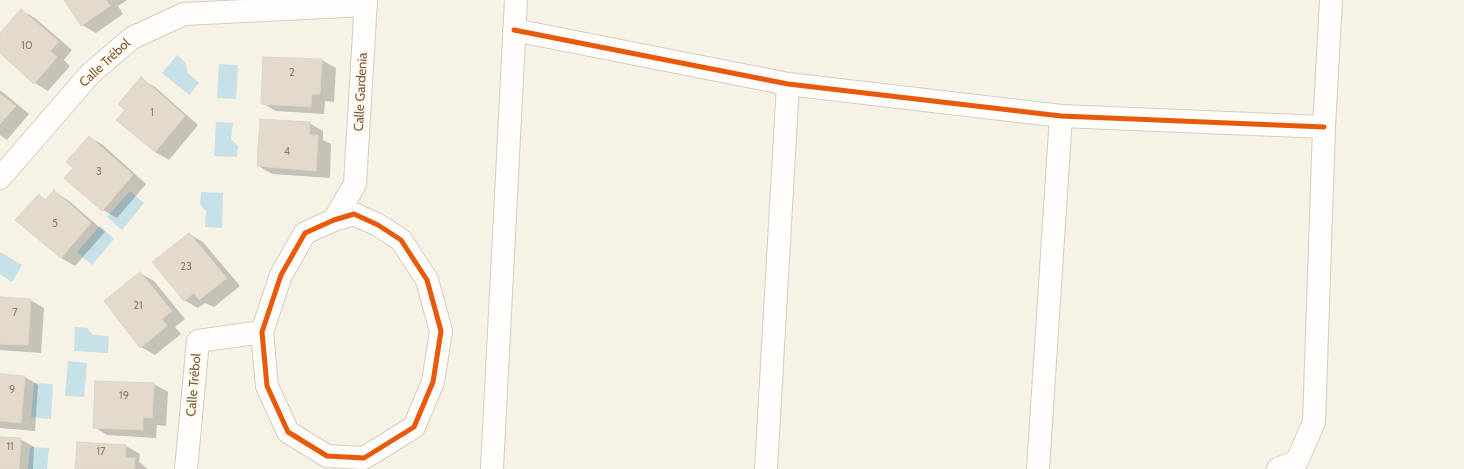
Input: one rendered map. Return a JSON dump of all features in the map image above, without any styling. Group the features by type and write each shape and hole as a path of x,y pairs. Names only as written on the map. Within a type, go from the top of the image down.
{"street":[{"path":"492,469 516,0"},
{"path":"1278,469 1297,461 1314,422 1324,127 1331,0"},
{"name":"Calle Trébol","path":"0,178 90,74 132,38 184,14 366,2"},
{"name":"Calle Gardenia","path":"334,220 355,184 366,2"},
{"path":"514,30 788,84 1061,116 1324,127"},
{"path":"766,469 788,84"},
{"path":"1038,469 1061,116"},
{"path":"355,184 378,225"},
{"path":"354,214 378,225 401,240 427,280 441,331 433,382 414,427 364,458 327,456 288,432 268,386 262,332 280,275 305,233 334,220 354,214"},
{"name":"Calle Trébol","path":"186,469 198,342 262,332"}],"water":[{"path":"177,55 186,63 187,72 199,83 189,95 162,73"},
{"path":"219,64 238,65 236,99 217,98"},
{"path":"216,122 233,123 231,139 238,146 237,157 214,156"},
{"path":"130,191 144,203 122,230 107,217"},
{"path":"201,192 223,193 222,228 205,227 206,211 200,204"},
{"path":"100,226 114,239 92,265 77,252"},
{"path":"0,252 22,265 12,282 0,274"},
{"path":"75,327 87,328 93,335 109,336 108,353 74,351"},
{"path":"68,361 87,363 84,397 65,396"},
{"path":"34,383 53,384 51,419 31,417"},
{"path":"30,447 49,448 47,469 28,469"}],"building":[{"path":"64,0 106,0 110,6 81,26"},
{"path":"21,9 59,42 50,51 57,57 34,84 0,53 0,33"},
{"path":"263,57 322,59 320,94 312,94 311,107 261,104"},
{"path":"141,77 185,116 155,152 116,120 125,110 118,104"},
{"path":"0,94 16,106 0,124"},
{"path":"260,119 310,122 309,135 318,135 316,171 257,166"},
{"path":"89,136 133,175 102,211 64,178 73,168 66,162"},
{"path":"54,190 91,223 61,258 15,220 39,194 45,200"},
{"path":"189,233 227,278 199,300 194,293 184,301 152,262"},
{"path":"140,272 172,311 162,319 167,326 140,348 104,301"},
{"path":"0,297 31,299 28,345 0,344"},
{"path":"0,374 25,376 21,423 0,421"},
{"path":"95,381 154,383 152,418 143,417 143,430 93,428"},
{"path":"0,437 21,438 19,469 0,469"},
{"path":"77,442 126,445 125,458 135,458 134,469 75,469"}],"cycle path":[{"path":"514,30 788,84 1061,116 1324,127"},
{"path":"354,214 378,225 401,240 427,280 441,331 433,382 414,427 364,458 327,456 288,432 267,386 262,332 281,275 305,233 334,220 354,214"}]}
